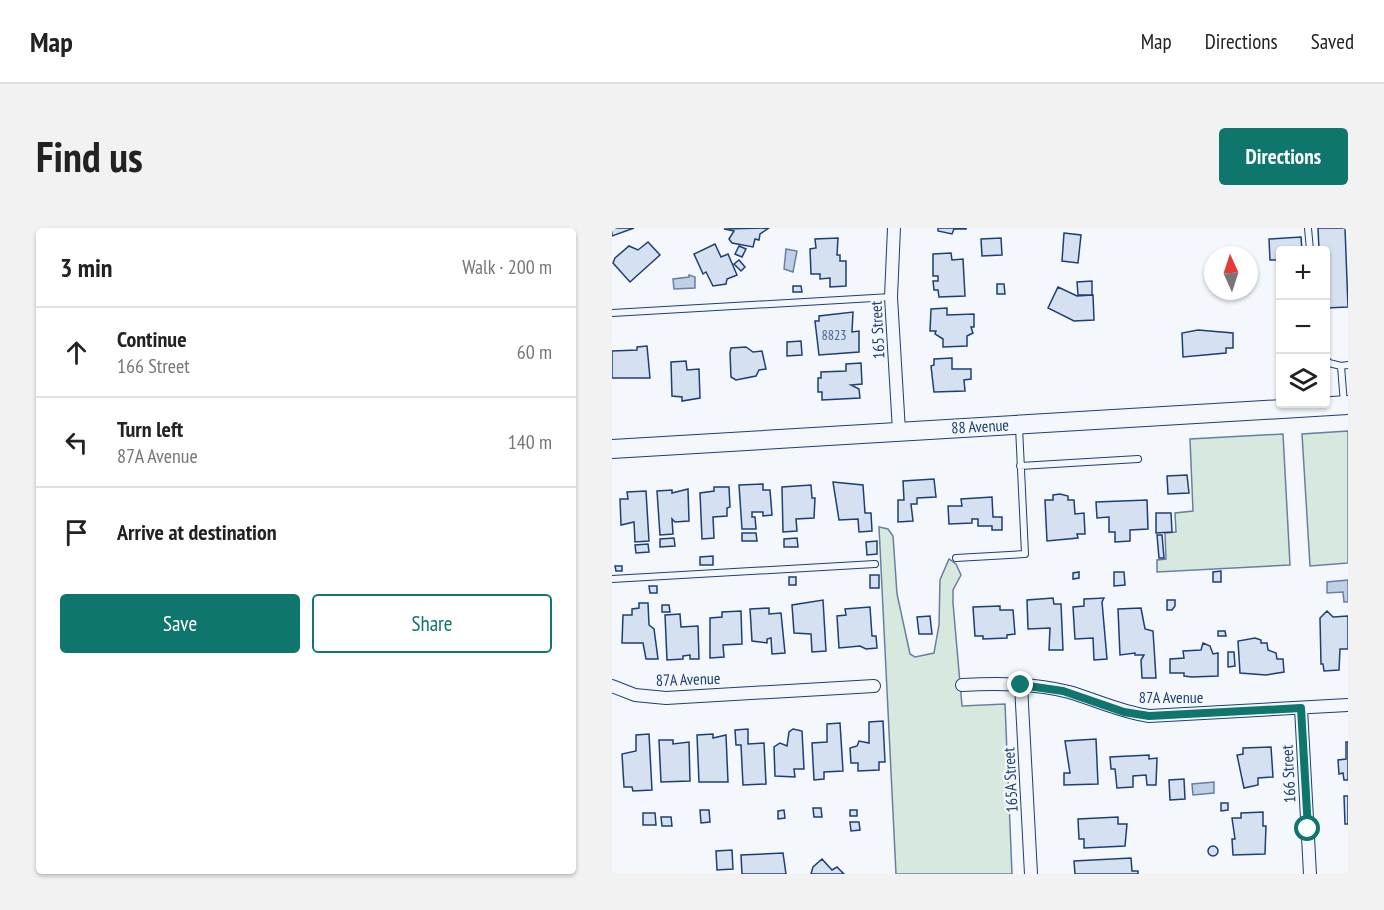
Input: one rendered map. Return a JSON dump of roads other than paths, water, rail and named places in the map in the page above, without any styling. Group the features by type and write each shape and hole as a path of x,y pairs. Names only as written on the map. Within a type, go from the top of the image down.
{"main road":[{"name":"88 Avenue","path":"612,448 1346,405"}],"street":[{"name":"165 Street","path":"894,228 891,297 899,430"},
{"name":"87A Avenue","path":"962,685 1021,685 1063,691 1124,712 1149,716 1348,705"},
{"name":"165A Street","path":"1021,685 1031,874"},
{"name":"87A Avenue","path":"612,686 635,695 666,698 874,686"},
{"name":"166 Street","path":"1301,708 1310,874"}],"lane":[{"path":"1308,228 1310,246"},
{"path":"612,313 891,297"},
{"path":"1344,365 1346,405"},
{"path":"956,558 1025,554 1018,424"},
{"path":"1020,466 1138,459"},
{"path":"612,579 875,564"}],"water":[{"path":"786,249 797,251 793,272 784,269"},
{"path":"689,275 695,277 695,288 674,289 673,279 689,277"},
{"path":"1348,580 1348,602 1344,602 1343,592 1327,593 1327,582"},
{"path":"1214,782 1214,793 1193,795 1192,784"}]}
